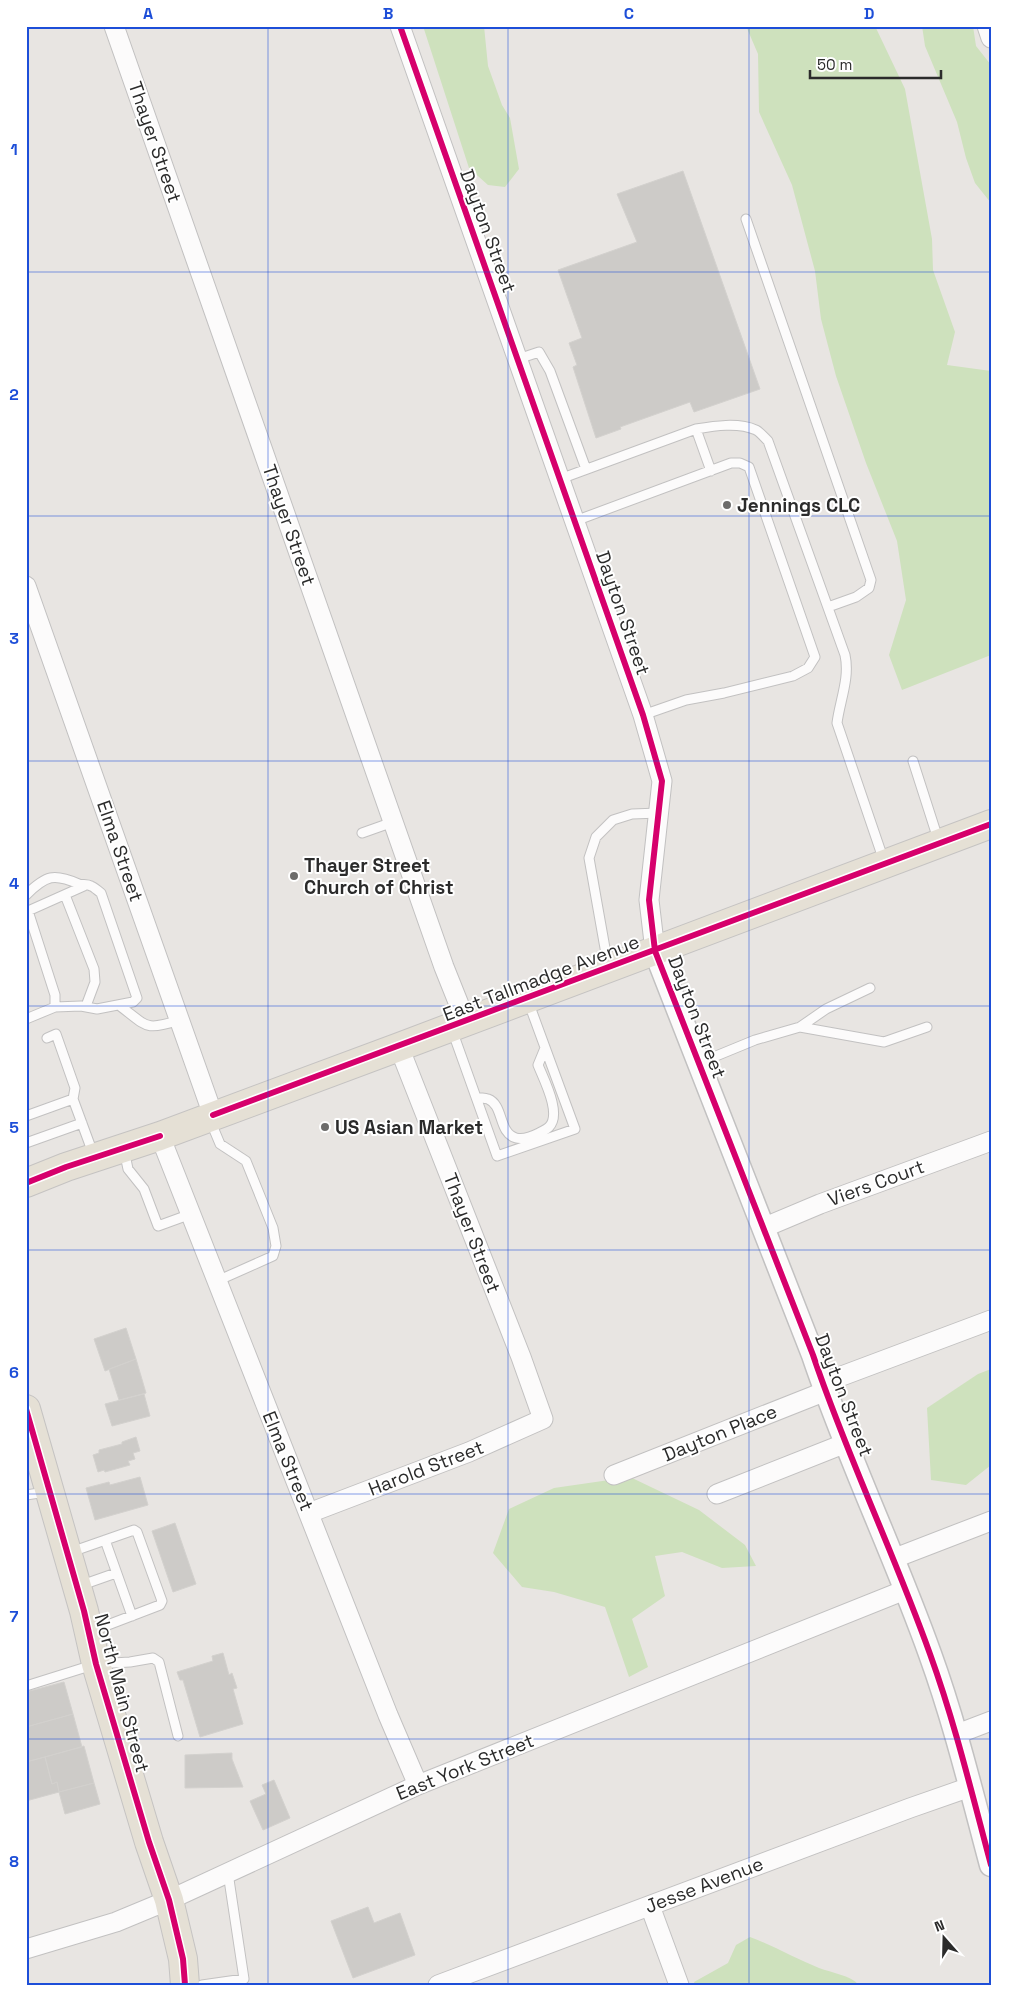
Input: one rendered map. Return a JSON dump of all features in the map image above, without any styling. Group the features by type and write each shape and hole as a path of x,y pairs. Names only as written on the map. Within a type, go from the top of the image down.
{"main road":[{"name":"East Tallmadge Avenue","path":"27,1180 160,1136 991,824"},
{"name":"North Main Street","path":"26,1410 38,1493 68,1554 96,1664 146,1832 169,1900 183,1959 185,1985"}],"street":[{"name":"Thayer Street","path":"114,26 444,967 458,1025"},
{"name":"Dayton Street","path":"400,26 643,715 662,781 649,900 655,951 930,1654 957,1734 991,1865"},
{"path":"987,26 991,38"},
{"name":"Elma Street","path":"26,586 180,1020 211,1116"},
{"name":"Thayer Street","path":"399,1047 543,1419"},
{"name":"Elma Street","path":"160,1136 388,1715 418,1785"},
{"name":"Viers Court","path":"763,1228 820,1204 991,1141"},
{"name":"Dayton Place","path":"614,1475 824,1387 991,1320"},
{"name":"Harold Street","path":"309,1513 469,1452 543,1419"},
{"path":"717,1494 846,1442"},
{"path":"894,1558 991,1521"},
{"name":"East York Street","path":"26,1949 116,1922 169,1900 418,1785 905,1590"},
{"path":"957,1734 991,1721"},
{"name":"Jesse Avenue","path":"438,1985 892,1814 970,1787"},
{"path":"650,1906 679,1985"}],"lane":[{"path":"746,219 871,580 869,588 856,597 828,606"},
{"path":"518,359 539,352 550,371 586,469"},
{"path":"560,479 696,429 715,426 743,426 757,430 768,441 848,666 848,675 837,723 884,863"},
{"path":"696,429 711,471"},
{"path":"575,521 731,463 740,463 749,467 815,657 808,668 792,676 724,694 686,700 643,715"},
{"path":"913,761 940,843"},
{"path":"609,967 589,858 596,836 613,820 632,814 660,813"},
{"path":"362,833 393,822"},
{"path":"26,895 46,879 61,876 84,886 91,886 101,893 128,968 136,998 133,1002 120,1006 97,1009 86,1006 55,1007 26,1019"},
{"path":"55,1007 54,995 27,911 84,886"},
{"path":"65,895 94,969 96,982 86,1006"},
{"path":"698,1063 756,1040 800,1027 826,1009 870,988"},
{"path":"458,1025 476,1098 497,1156 575,1129 527,998"},
{"path":"120,1006 152,1027 180,1020"},
{"path":"800,1027 884,1042 926,1027"},
{"path":"47,1038 56,1034 75,1088 73,1099 94,1158"},
{"path":"476,1098 489,1100 496,1107 509,1134 518,1139 534,1135 549,1127 554,1118 554,1106 538,1065 545,1048"},
{"path":"26,1116 73,1099"},
{"path":"211,1116 220,1144 246,1162 273,1228 276,1246 273,1256 217,1280"},
{"path":"26,1143 82,1123"},
{"path":"124,1148 128,1169 144,1189 158,1226 191,1214"},
{"path":"68,1554 134,1530 137,1532 162,1601 160,1605 89,1632"},
{"path":"105,1540 132,1616"},
{"path":"77,1586 116,1573"},
{"path":"26,1686 96,1664 130,1662 153,1658 159,1662 178,1736"},
{"path":"202,1985 244,1979 228,1872"}],"green space":[{"path":"423,26 484,26 488,66 502,105 510,118 519,169 505,187 488,185 469,168"},
{"path":"746,26 875,26 905,89 932,239 933,270 955,332 947,365 991,371 991,655 902,690 889,655 906,600 897,541 866,463 836,376 821,319 815,271 792,185 759,112 758,54"},
{"path":"922,26 973,26 976,46 991,65 991,203 975,183 966,158 957,122 925,46"},
{"path":"991,1369 991,1465 966,1485 931,1480 927,1408 978,1374"},
{"path":"630,1477 699,1510 745,1545 756,1566 722,1568 682,1552 655,1556 665,1596 632,1619 648,1667 629,1677 605,1607 554,1592 522,1587 493,1553 509,1509 554,1488"},
{"path":"750,1937 802,1961 846,1977 859,1985 695,1985 694,1982 728,1963 736,1945"}],"building":[{"path":"683,171 760,389 694,412 690,402 620,427 621,429 596,438 573,367 577,365 569,343 582,338 558,270 637,242 617,194"},
{"path":"126,1328 136,1359 105,1371 94,1339"},
{"path":"136,1359 146,1393 119,1400 109,1369"},
{"path":"144,1394 150,1416 112,1426 105,1404"},
{"path":"136,1437 140,1451 133,1453 135,1459 128,1461 130,1465 98,1472 93,1455 99,1453 99,1450 122,1444 122,1442"},
{"path":"140,1477 148,1505 95,1520 86,1488 109,1482 110,1485"},
{"path":"175,1523 196,1584 173,1592 152,1531"},
{"path":"223,1653 229,1675 232,1673 237,1688 233,1689 243,1724 200,1737 183,1680 180,1680 177,1672 213,1661 212,1656"},
{"path":"64,1682 73,1714 26,1727 26,1692"},
{"path":"73,1714 82,1747 26,1762 26,1727"},
{"path":"84,1746 94,1783 59,1792 57,1782 52,1784 45,1757"},
{"path":"232,1753 232,1759 243,1787 185,1788 185,1755"},
{"path":"45,1757 52,1784 57,1782 59,1792 26,1801 26,1762"},
{"path":"274,1780 290,1818 263,1830 250,1801 266,1794 262,1785"},
{"path":"94,1783 100,1804 65,1814 59,1792"},
{"path":"368,1907 374,1923 400,1913 415,1955 353,1978 331,1921"}],"cycle path":[{"path":"400,26 643,715 662,781 649,900 655,951 813,1355 826,1393 930,1654 955,1732 991,1865"},
{"path":"213,1115 991,824"},
{"path":"26,1183 66,1167 160,1136"},
{"path":"26,1409 84,1611 96,1664 149,1842 169,1900 183,1959 185,1985"}],"place":[{"name":"Jennings CLC","path":"727,505"},
{"name":"Thayer Street Church of Christ","path":"294,876"},
{"name":"US Asian Market","path":"325,1127"}]}
